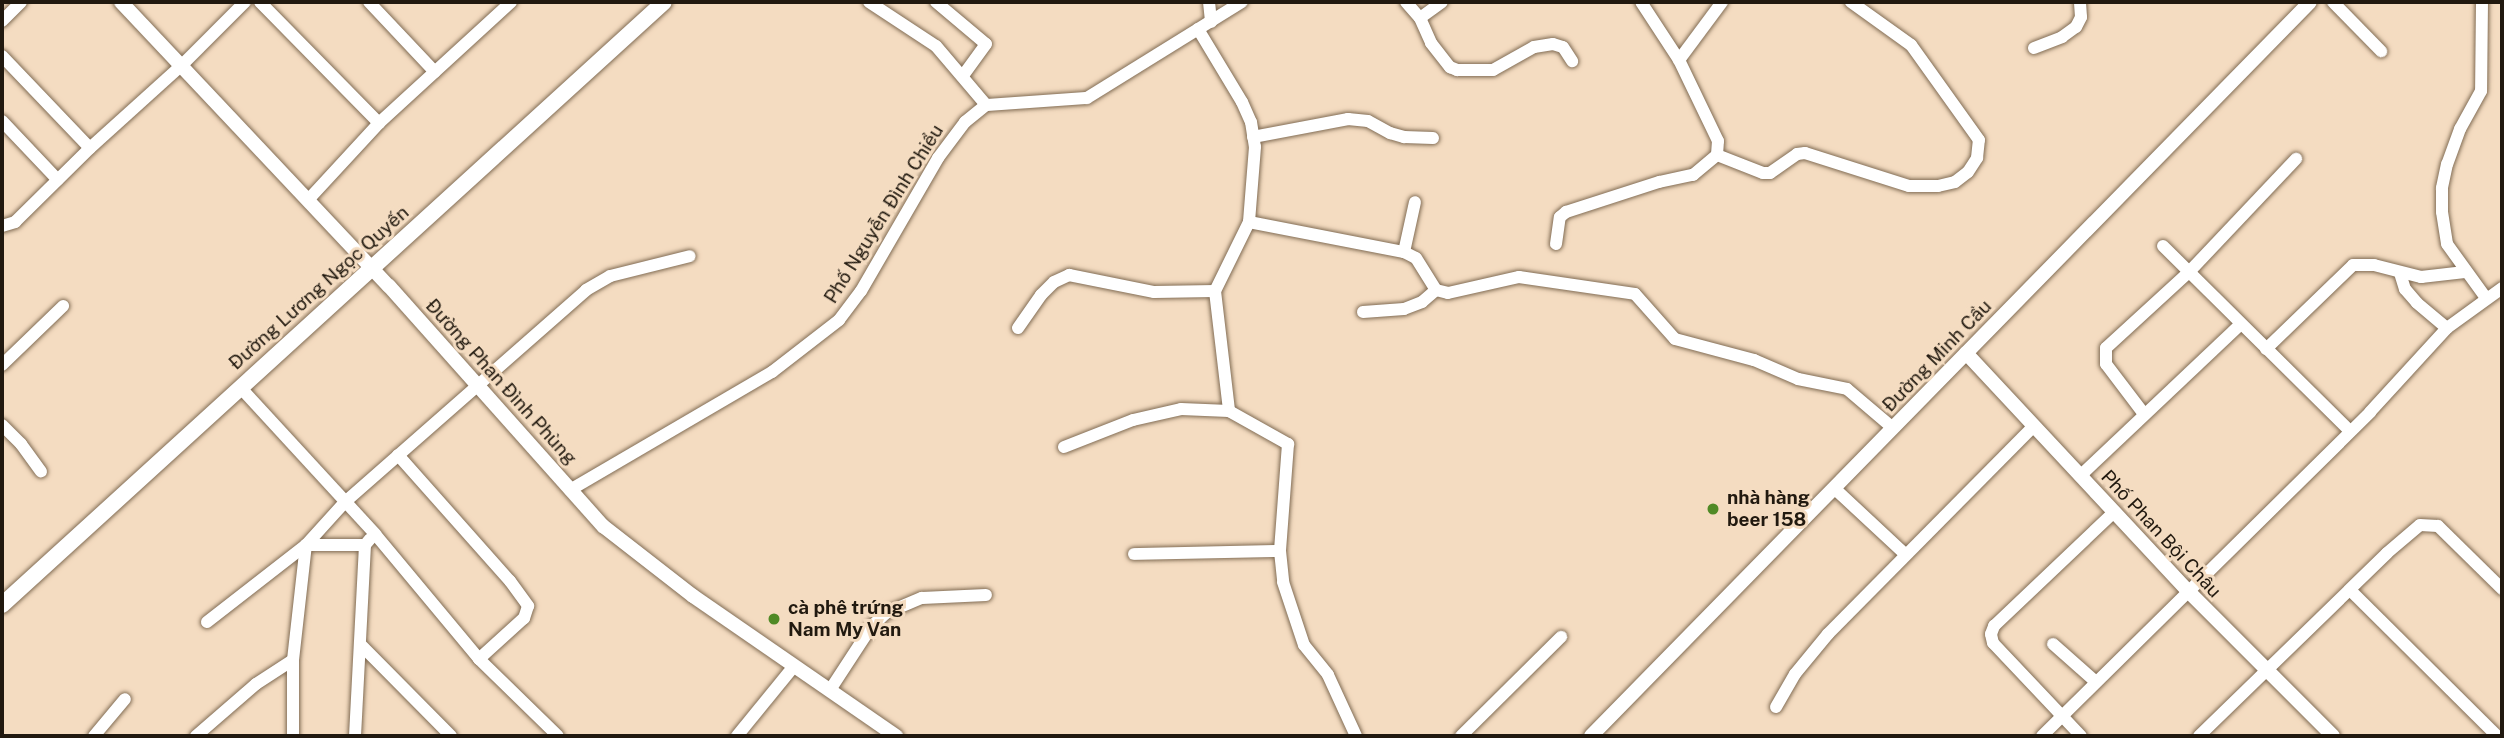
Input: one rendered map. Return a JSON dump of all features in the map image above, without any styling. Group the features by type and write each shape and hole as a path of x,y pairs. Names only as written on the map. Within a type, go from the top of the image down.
{"main road":[{"name":"Đường Lương Ngọc Quyến","path":"2,605 664,2"},
{"path":"2,600 17,592"}],"street":[{"path":"2,21 22,2"},
{"name":"Đường Phan Đình Phùng","path":"121,2 373,269 603,526 693,596 897,736"},
{"path":"2,226 15,222 90,148 183,65 245,2"},
{"path":"260,2 379,123"},
{"path":"369,2 435,72"},
{"path":"869,2 936,46 986,105 1087,99 1242,2"},
{"path":"936,2 986,44 963,76"},
{"path":"1209,2 1211,22"},
{"path":"1406,2 1420,18 1431,43 1450,67 1457,70 1493,70 1534,47 1553,44 1563,47 1572,61"},
{"path":"1420,18 1442,2"},
{"path":"1556,244 1560,217 1566,212 1693,174 1717,155 1718,141 1679,60 1641,2"},
{"path":"1679,60 1722,2"},
{"path":"1717,155 1763,173 1770,173 1797,154 1805,153 1909,186 1947,184 1968,172 1980,151 1979,140 1911,44 1851,2"},
{"path":"2034,48 2062,37 2076,27 2081,17 2080,2"},
{"name":"Đường Minh Cầu","path":"1591,736 2310,2"},
{"path":"2333,2 2381,51"},
{"path":"2482,2 2481,91 2460,129 2442,188 2446,244 2486,298"},
{"path":"308,200 379,123 506,4"},
{"path":"1198,29 1242,102 1253,137 1249,222 1215,291 1229,411"},
{"path":"2,56 90,148"},
{"name":"Phố Nguyễn Đình Chiểu","path":"570,490 772,372 839,320 861,291 939,158 965,122 986,105"},
{"path":"1253,137 1331,120 1348,119 1368,121 1404,137 1433,138"},
{"path":"2,121 58,180"},
{"path":"2144,414 2106,364 2104,352 2189,272 2296,159"},
{"path":"1404,252 1415,202"},
{"path":"1249,222 1404,252 1416,258 1436,290 1448,293 1519,277 1635,294 1675,339 1755,360 1798,379 1847,388 1893,428"},
{"path":"2163,246 2350,431"},
{"path":"206,622 306,545 345,502 586,290 610,276 690,256"},
{"path":"2266,349 2353,265 2374,265 2421,277 2465,272"},
{"path":"2400,273 2405,289 2446,328"},
{"path":"1018,328 1041,295 1054,282 1069,275 1154,292 1215,291"},
{"path":"2042,736 2350,431 2446,328 2502,288"},
{"path":"1363,312 1404,309 1422,302 1436,290"},
{"path":"2,365 63,306"},
{"path":"2080,476 2241,324"},
{"name":"Phố Phan Bội Châu","path":"1966,354 2188,591 2333,736"},
{"path":"240,387 374,534 479,659 558,736"},
{"path":"1064,446 1133,420 1181,409 1229,411 1288,444 1280,551 1289,606 1304,645 1328,675 1356,736"},
{"path":"2,425 21,444 41,472"},
{"path":"1776,707 1795,674 1820,644 1905,554 2034,426"},
{"path":"398,455 526,600 528,606 524,618 479,659"},
{"path":"1834,488 1905,554"},
{"path":"2081,736 1993,643 1992,629 2114,512"},
{"path":"2199,736 2388,553 2425,523 2438,526 2502,589"},
{"path":"355,736 365,545 374,534"},
{"path":"306,545 365,545"},
{"path":"293,736 293,660 306,545"},
{"path":"1134,554 1280,551"},
{"path":"2350,590 2497,736"},
{"path":"830,690 871,627 886,612 922,598 986,595"},
{"path":"1461,736 1561,636"},
{"path":"2053,644 2096,682"},
{"path":"361,645 452,736"},
{"path":"196,736 256,684 293,660"},
{"path":"737,736 794,666"},
{"path":"94,736 125,699"}],"place":[{"name":"nhà hàng beer 158","path":"1713,509"},
{"name":"cà phê trứng Nam My Van","path":"774,619"}]}
